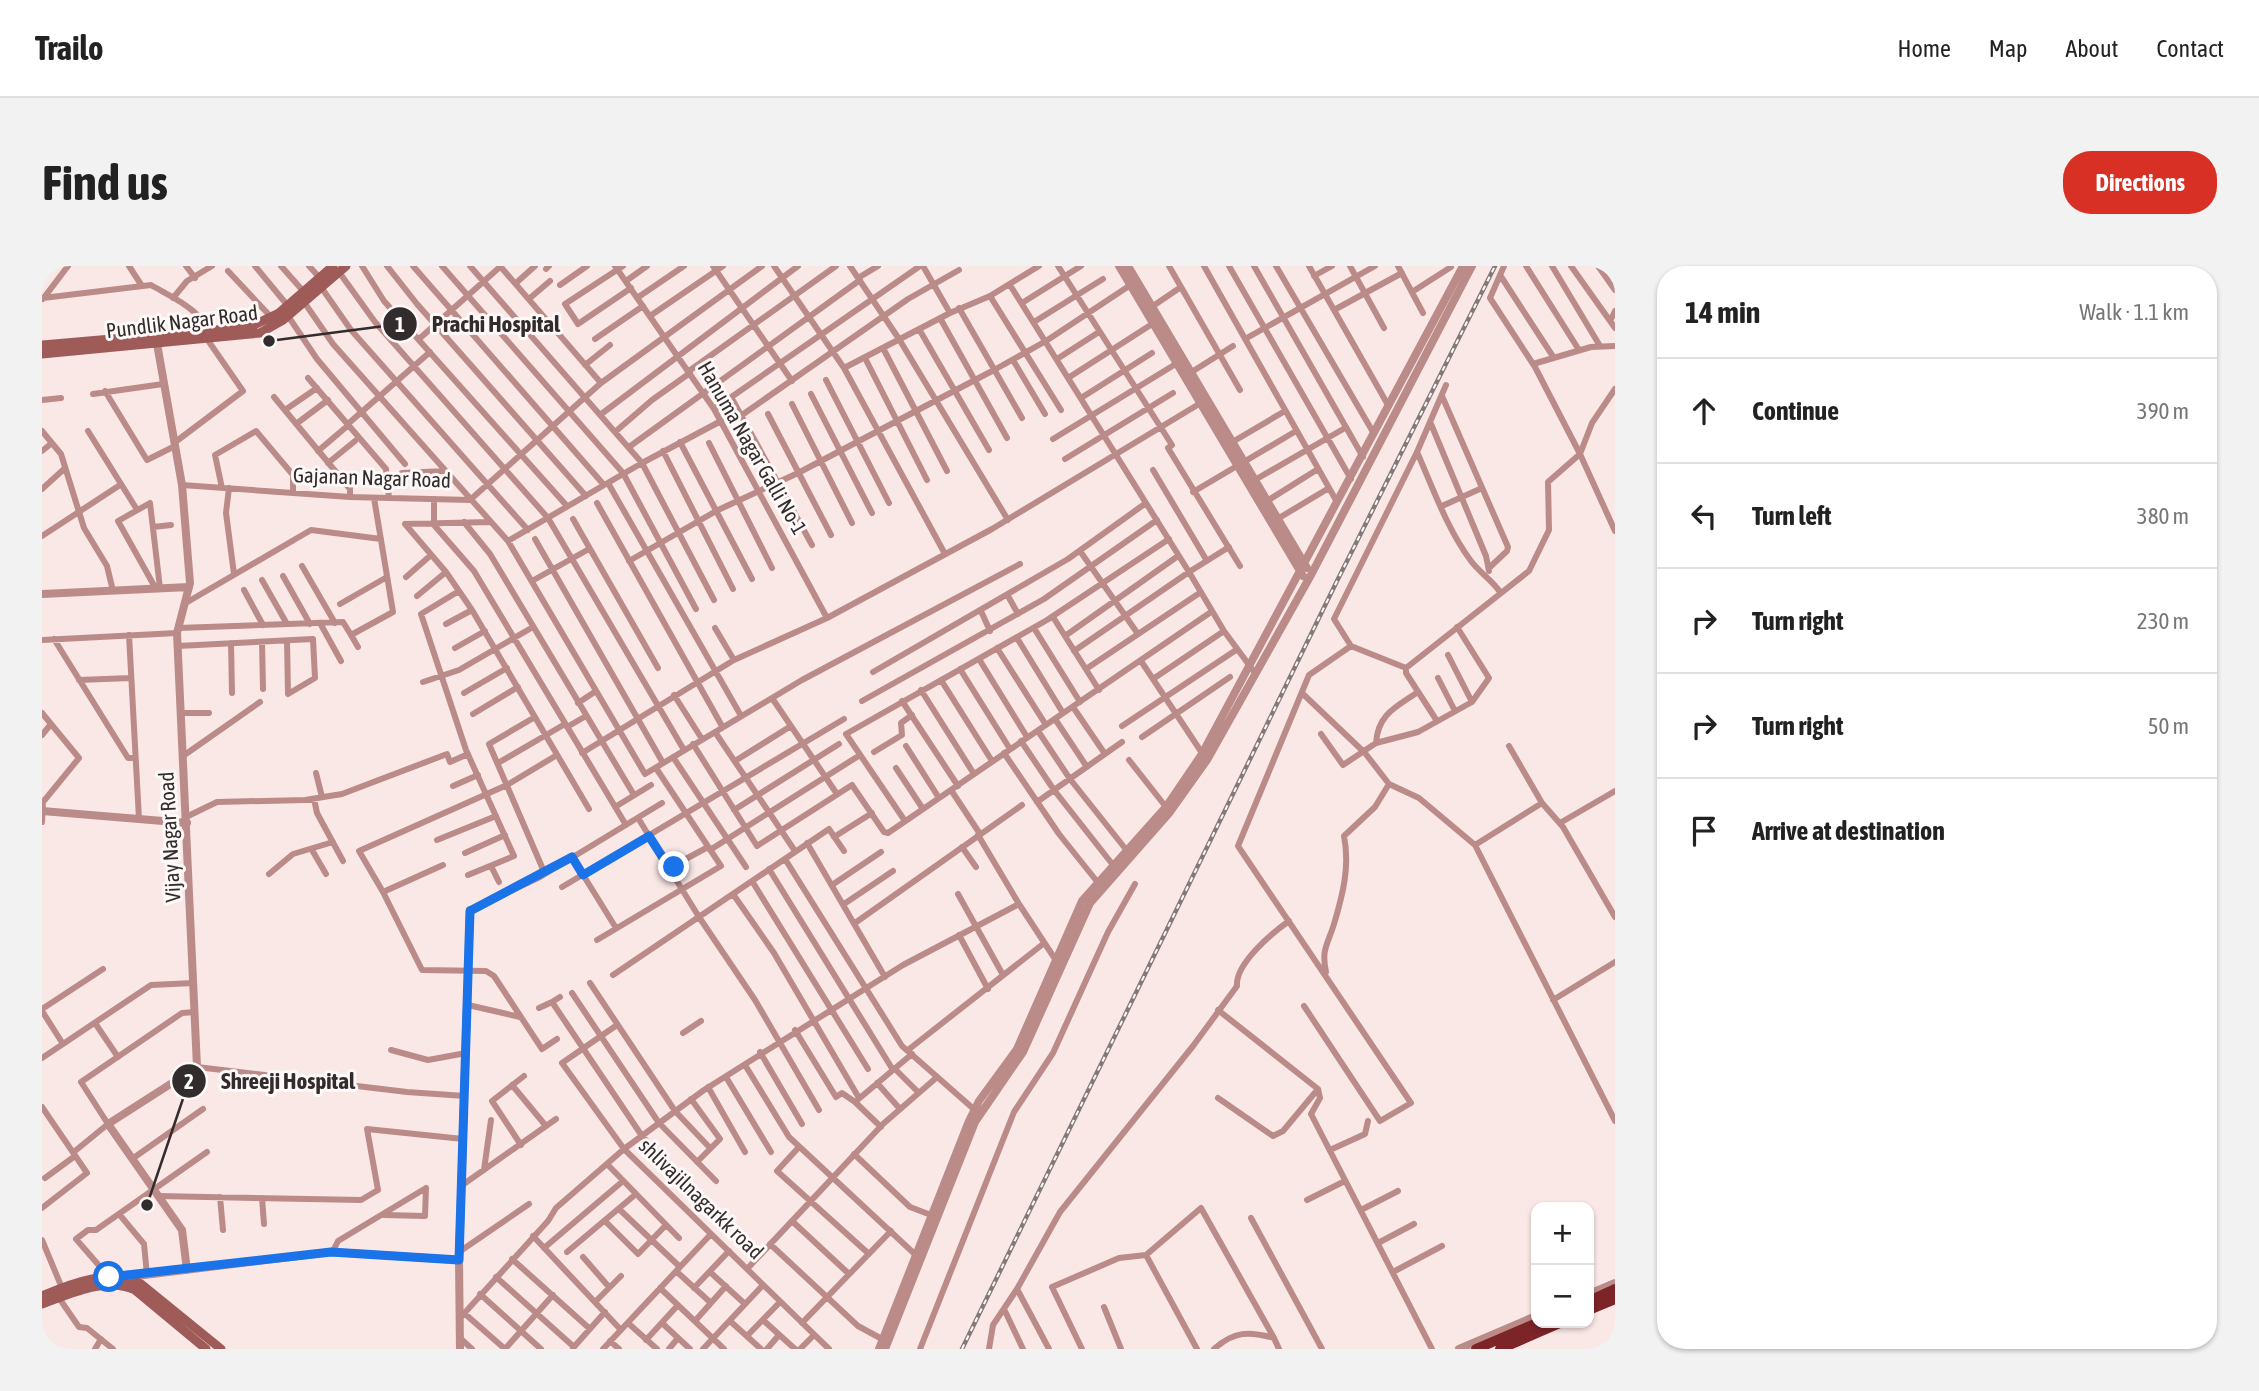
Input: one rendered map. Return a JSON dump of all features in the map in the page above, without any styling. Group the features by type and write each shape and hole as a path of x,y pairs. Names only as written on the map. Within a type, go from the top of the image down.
{"highway":[{"path":"1594,1299 1615,1290"},
{"path":"1594,1310 1615,1298"},
{"path":"1476,1349 1531,1326"},
{"path":"1500,1349 1548,1328"}],"main road":[{"name":"Pundlik Nagar Road","path":"42,354 156,340 260,333 340,268"},
{"name":"Pundlik Nagar Road","path":"208,335 250,327 288,311"},
{"name":"Pundlik Nagar Road","path":"42,345 156,340"},
{"path":"42,1296 62,1288 109,1277 141,1284 221,1349"},
{"path":"42,1304 95,1287 126,1281"},
{"path":"126,1281 206,1349"}],"street":[{"path":"43,299 68,266"},
{"path":"129,266 142,286"},
{"path":"186,266 195,278"},
{"path":"173,298 187,281 212,266"},
{"path":"255,266 288,311 317,359 405,464"},
{"path":"281,266 333,344 508,541 645,774 740,715 1020,564"},
{"path":"309,266 351,330 528,530"},
{"path":"362,266 384,301 567,506"},
{"path":"387,266 435,325 586,496"},
{"path":"413,266 606,484 740,715"},
{"path":"442,266 624,473 696,609"},
{"path":"470,266 642,463 714,600"},
{"path":"419,339 501,266 601,383"},
{"path":"516,283 535,266"},
{"path":"560,285 587,266"},
{"path":"626,281 647,266"},
{"path":"637,298 684,266"},
{"path":"650,316 723,266"},
{"name":"Gajanan Nagar Road","path":"182,485 350,497 470,500 601,383 762,266"},
{"path":"774,266 844,368 945,554"},
{"path":"600,415 677,354 798,266"},
{"path":"615,432 652,400 836,266"},
{"path":"850,266 899,340 1007,520"},
{"path":"629,447 878,266"},
{"path":"714,409 922,266 950,313"},
{"path":"844,368 959,308 990,296 1039,266"},
{"path":"1058,266 1172,445 1168,448 1240,566"},
{"path":"1022,303 1081,266"},
{"path":"1119,266 1133,283 1308,578"},
{"path":"1128,266 1133,283"},
{"path":"1169,266 1240,390"},
{"path":"1204,266 1338,503"},
{"path":"1229,266 1351,478"},
{"path":"1254,266 1363,457"},
{"path":"1276,266 1373,432"},
{"path":"1309,266 1388,405"},
{"path":"1314,276 1332,266"},
{"path":"1350,266 1384,328"},
{"path":"1245,339 1375,266"},
{"path":"885,1349 931,1215 977,1112 1017,1049 1082,901 1170,812 1204,757 1363,457 1373,432 1462,273 1472,266"},
{"path":"1504,266 1490,298 1533,364 1580,454 1615,531"},
{"path":"1526,266 1579,350"},
{"path":"1552,266 1600,346"},
{"path":"1571,266 1615,328"},
{"path":"1598,266 1615,290"},
{"path":"619,267 565,304 578,324 631,288"},
{"name":"Hanuma Nagar Galli No-1","path":"619,267 637,298 714,409 827,618"},
{"path":"1412,292 1450,267 1462,273"},
{"path":"340,268 375,322 548,518 655,705 684,750"},
{"path":"715,269 793,381"},
{"path":"742,415 833,351 959,270"},
{"path":"1334,310 1400,270 1423,313"},
{"path":"228,271 272,318"},
{"path":"1252,670 1308,578 1462,273"},
{"path":"1500,275 1555,358"},
{"path":"1034,322 1103,279"},
{"path":"530,298 550,281"},
{"path":"629,561 699,524 718,510 761,492 1013,360 1133,283"},
{"path":"43,299 151,285 202,319 208,335 243,391 174,444 147,460 105,391"},
{"path":"1010,285 1118,454 1211,612 1252,670"},
{"path":"1148,309 1181,287"},
{"path":"990,296 1061,410"},
{"path":"594,339 643,306"},
{"path":"959,308 1022,418"},
{"path":"1610,321 1615,311"},
{"path":"940,318 1007,438"},
{"path":"1068,378 1149,326"},
{"path":"919,330 989,450"},
{"path":"1057,359 1099,332"},
{"path":"585,365 611,348 602,334"},
{"name":"Vijay Nagar Road","path":"156,340 182,485 189,587 178,630 178,646 197,1067"},
{"path":"1189,373 1233,346"},
{"path":"1533,364 1579,350 1615,346"},
{"path":"883,348 947,471"},
{"path":"318,451 430,352"},
{"path":"1081,398 1153,353"},
{"path":"865,358 927,480"},
{"path":"1013,360 1045,414"},
{"path":"1179,362 1189,373 1203,402"},
{"path":"1053,439 1179,362"},
{"path":"308,378 386,469 389,498"},
{"path":"826,380 889,503"},
{"path":"93,394 163,384"},
{"path":"1437,721 1406,668 1351,646 1334,619 1417,452 1446,385"},
{"path":"285,410 317,388"},
{"path":"1406,668 1529,571 1549,530 1548,482 1580,454 1592,423 1615,388"},
{"path":"1065,458 1173,393"},
{"path":"811,394 872,513"},
{"path":"1441,396 1508,547 1489,572"},
{"path":"274,397 350,489 350,497"},
{"path":"731,397 812,545"},
{"path":"42,400 61,398"},
{"path":"296,424 328,400"},
{"path":"582,753 655,705 714,671 827,618 1007,520 1203,402"},
{"path":"792,404 852,523"},
{"path":"1229,444 1284,411"},
{"path":"768,414 831,535"},
{"path":"508,541 663,451 721,421"},
{"path":"1430,424 1461,496 1489,572 1500,593"},
{"path":"1252,482 1345,428"},
{"path":"42,431 61,454 77,510 84,528 107,566 113,591"},
{"path":"88,431 136,508"},
{"path":"233,574 226,488 215,456 256,431 293,475 293,493"},
{"path":"1193,492 1296,431"},
{"path":"328,463 355,441"},
{"path":"680,442 752,579"},
{"path":"42,451 52,443"},
{"path":"709,443 772,568"},
{"path":"663,451 733,589"},
{"path":"1417,452 1472,562 1489,572"},
{"path":"42,489 64,469"},
{"path":"1267,501 1318,469"},
{"path":"1153,470 1207,561"},
{"path":"402,473 445,471"},
{"path":"1252,482 1267,501 1275,521"},
{"path":"42,536 77,510 120,485"},
{"path":"1275,521 1329,488"},
{"path":"1442,506 1482,488"},
{"path":"351,635 393,612 374,498"},
{"path":"434,499 434,525 474,571 626,825"},
{"path":"150,503 158,589 118,521 136,508 150,503"},
{"path":"597,503 722,726"},
{"path":"873,672 1008,596 1080,551 1146,503"},
{"path":"573,519 658,668"},
{"path":"862,701 1018,614 1157,520"},
{"path":"464,522 490,554 634,795"},
{"path":"491,522 405,524 446,572 472,610 589,809"},
{"path":"153,527 171,525"},
{"path":"184,604 311,530 381,539"},
{"path":"905,821 846,734 1053,617 1169,539"},
{"path":"535,540 663,763"},
{"path":"1074,651 1229,547"},
{"path":"532,581 589,548"},
{"path":"1080,551 1138,635"},
{"path":"406,577 431,555"},
{"path":"1065,636 1178,556"},
{"path":"302,566 335,623"},
{"path":"417,596 446,572"},
{"path":"283,576 310,624"},
{"path":"340,604 387,577"},
{"path":"262,580 287,624"},
{"path":"42,594 189,587"},
{"path":"244,590 263,625"},
{"path":"459,591 421,614 468,754 514,856 468,875"},
{"path":"1086,669 1200,592"},
{"path":"1008,596 1018,614"},
{"path":"446,624 472,610"},
{"path":"981,611 990,631"},
{"path":"693,744 757,846 854,785 886,833 1211,612"},
{"path":"1053,617 1099,690"},
{"path":"42,640 343,622 358,647"},
{"path":"320,623 341,661"},
{"path":"423,682 443,676 533,627"},
{"path":"1321,734 1343,765 1377,743 1418,732 1472,702 1489,678 1457,627"},
{"path":"715,628 734,660"},
{"path":"1034,628 1105,754"},
{"path":"456,648 485,631"},
{"path":"1153,679 1224,631"},
{"path":"129,635 139,819"},
{"path":"1017,638 1063,713"},
{"path":"54,639 128,758 135,758"},
{"path":"178,646 262,642 287,640 313,639 315,678 288,694 287,640"},
{"path":"262,642 264,690"},
{"path":"231,643 232,693"},
{"path":"1304,1006 1380,1121 1411,1103 1238,846 1285,727 1303,694 1309,675 1351,646"},
{"path":"997,649 1046,725"},
{"path":"1122,726 1236,650"},
{"path":"1448,655 1472,702"},
{"path":"979,659 1054,790 1113,865"},
{"path":"1141,662 1204,757"},
{"path":"464,693 506,668"},
{"path":"960,669 1037,802 1099,884"},
{"path":"1142,737 1230,677"},
{"path":"79,680 131,678"},
{"path":"1437,678 1455,711"},
{"path":"941,680 992,761"},
{"path":"473,714 518,687"},
{"path":"921,690 974,774"},
{"path":"578,703 596,691"},
{"path":"1377,743 1377,727 1382,719 1418,692"},
{"path":"1303,694 1365,753 1389,784 1419,797 1475,845 1615,1121"},
{"path":"674,695 702,739"},
{"path":"772,698 836,794"},
{"path":"902,701 1019,904 1057,962"},
{"path":"183,755 260,702"},
{"path":"42,713 79,758 43,802 42,822"},
{"path":"181,713 209,713"},
{"path":"874,752 902,735 901,723 912,715"},
{"path":"498,763 586,716"},
{"path":"535,717 489,744 545,874"},
{"path":"562,887 844,719"},
{"path":"1055,719 1087,767"},
{"path":"42,735 51,724"},
{"path":"735,761 791,726"},
{"path":"1038,731 1070,779 1129,853"},
{"path":"715,732 795,851"},
{"path":"1037,802 1122,742"},
{"path":"734,810 839,744"},
{"path":"906,746 939,798"},
{"path":"1509,746 1542,803 1560,823 1615,917"},
{"path":"42,811 187,820 217,802 314,799 342,794 447,754 450,762 468,754"},
{"path":"557,755 507,785 359,852 383,892 422,971 486,971 494,976 542,1049 557,1038"},
{"path":"672,872 682,862 728,839 860,755"},
{"path":"673,757 746,867"},
{"path":"879,1349 977,1112 1023,1052 1099,884 1113,865 1129,853 1204,757"},
{"path":"1129,760 1166,807"},
{"path":"597,940 720,866 656,768"},
{"path":"896,768 923,809"},
{"path":"316,772 322,797"},
{"path":"453,786 478,775"},
{"path":"1327,977 1322,954 1333,927 1349,859 1344,836 1375,807 1389,784"},
{"path":"615,807 651,785"},
{"path":"1560,823 1615,790"},
{"path":"314,799 317,813 343,861"},
{"path":"460,1349 462,1315 459,1256 470,911 545,874 662,803"},
{"path":"1475,845 1542,803"},
{"path":"855,923 1022,805"},
{"path":"834,837 872,813"},
{"path":"437,840 496,816"},
{"path":"638,818 699,917 755,1000 819,1110"},
{"path":"614,975 829,829 844,851"},
{"path":"465,853 505,835"},
{"path":"269,874 293,854 333,842"},
{"path":"807,843 885,977"},
{"path":"962,847 976,867"},
{"path":"312,850 326,874"},
{"path":"832,885 881,852"},
{"path":"572,857 616,929"},
{"path":"785,859 902,1046 977,1112"},
{"path":"383,892 443,865"},
{"path":"491,866 499,883"},
{"path":"769,869 894,1069 919,1093"},
{"path":"844,904 893,871"},
{"path":"752,881 868,1069"},
{"path":"920,1349 1014,1112 1053,1054 1108,932 1135,884"},
{"path":"733,894 814,1019 857,1100 881,1126"},
{"path":"958,894 1003,975"},
{"path":"462,1315 556,1208 624,1149 691,1099 795,1030 959,935 1019,904"},
{"path":"989,1349 993,1325 1017,1289 1060,1212 1193,1046 1237,986 1238,976 1263,939 1289,921"},
{"path":"959,935 988,989"},
{"path":"857,1100 910,1052 1043,944"},
{"path":"1553,999 1615,962"},
{"path":"63,1044 42,1010 103,969"},
{"path":"42,1058 151,985 194,983"},
{"path":"590,983 675,1111 710,1148"},
{"path":"572,993 659,1123 716,1181"},
{"path":"540,1008 560,997"},
{"path":"552,1002 642,1136 699,1195"},
{"path":"468,1005 520,1017"},
{"path":"1218,1010 1318,1089 1320,1098 1311,1114 1432,1349"},
{"path":"187,1270 182,1230 81,1082 182,1013 195,1012"},
{"path":"683,1033 701,1021"},
{"path":"95,1023 118,1057"},
{"path":"582,1048 617,1025"},
{"path":"795,1030 836,1097 842,1093 857,1100"},
{"name":"shlivajilnagarkk road","path":"582,1048 562,1063 624,1149 829,1349"},
{"path":"391,1050 428,1060 466,1053"},
{"path":"760,1052 802,1124"},
{"path":"745,1065 789,1137 918,1257"},
{"path":"43,1177 108,1124 197,1067 407,1092 465,1096"},
{"path":"521,1145 493,1103 524,1076"},
{"path":"726,1077 771,1152"},
{"path":"747,1269 881,1126 936,1078"},
{"path":"877,1083 900,1109"},
{"path":"512,1084 546,1126"},
{"path":"708,1087 745,1152"},
{"path":"1218,1098 1273,1136 1283,1131 1318,1089"},
{"path":"691,1099 720,1139 697,1161"},
{"path":"42,1107 87,1173 42,1208"},
{"path":"132,1159 203,1109"},
{"path":"461,1186 556,1119"},
{"path":"484,1170 491,1120"},
{"path":"1330,1150 1365,1134 1368,1121"},
{"path":"156,1193 361,1200 372,1196 378,1189 367,1129 463,1139"},
{"path":"799,1147 777,1171 869,1254"},
{"path":"109,1277 76,1239 88,1230 96,1230 156,1193 207,1152"},
{"path":"855,1154 910,1207 931,1215"},
{"path":"607,1164 679,1238"},
{"path":"544,1248 623,1181"},
{"path":"1307,1200 1345,1181"},
{"path":"332,1252 338,1241 426,1188 425,1216 382,1215"},
{"path":"1360,1210 1398,1191"},
{"path":"568,1252 636,1194"},
{"path":"220,1197 223,1230"},
{"path":"262,1198 264,1224"},
{"path":"126,1281 147,1275 332,1252 459,1256 529,1204"},
{"path":"1082,1349 1052,1287 1119,1258 1146,1255 1201,1208 1279,1349"},
{"path":"619,1209 652,1240 710,1303"},
{"path":"119,1214 144,1244 147,1275"},
{"path":"1251,1218 1322,1349"},
{"path":"605,1221 638,1254 666,1225"},
{"path":"792,1221 849,1274"},
{"path":"1378,1243 1414,1224"},
{"path":"802,1323 891,1231"},
{"path":"603,1349 711,1234"},
{"path":"533,1236 621,1330"},
{"path":"43,1243 62,1288"},
{"path":"770,1244 858,1326 882,1339"},
{"path":"1393,1272 1443,1246"},
{"path":"694,1288 729,1251"},
{"path":"1146,1255 1197,1349"},
{"path":"583,1257 609,1287"},
{"path":"512,1259 590,1329"},
{"path":"710,1272 745,1304"},
{"path":"595,1302 621,1276"},
{"path":"496,1277 573,1348 604,1312"},
{"path":"1594,1292 1615,1283"},
{"path":"703,1349 763,1285"},
{"path":"695,1321 726,1286"},
{"path":"660,1288 724,1349"},
{"path":"1017,1289 1049,1349"},
{"path":"481,1294 541,1349"},
{"path":"462,1315 505,1349 552,1295"},
{"path":"59,1298 79,1327 87,1328 113,1349"},
{"path":"747,1336 780,1302"},
{"path":"1594,1311 1615,1304"},
{"path":"646,1340 678,1305"},
{"path":"1104,1307 1121,1349"},
{"path":"1004,1309 1023,1349"},
{"path":"1460,1349 1531,1318"},
{"path":"762,1320 794,1349"},
{"path":"730,1321 761,1349"},
{"path":"628,1323 657,1349"},
{"path":"662,1323 690,1349"},
{"path":"1510,1349 1559,1328"},
{"path":"1214,1349 1228,1336 1251,1331 1274,1338"},
{"path":"767,1349 779,1335"},
{"path":"800,1349 814,1335"},
{"path":"460,1338 472,1349"},
{"path":"669,1349 678,1338"},
{"path":"95,1349 101,1339"},
{"path":"610,1341 619,1349"}],"railway":[{"path":"962,1349 1337,581 1495,266"}],"place":[{"name":"Prachi Hospital","path":"269,341"},
{"name":"Shreeji Hospital","path":"147,1205"}],"route":[{"path":"109,1277 128,1277 331,1252 459,1260 470,911 540,877 572,857 583,875 649,836 672,872 674,867"}]}
